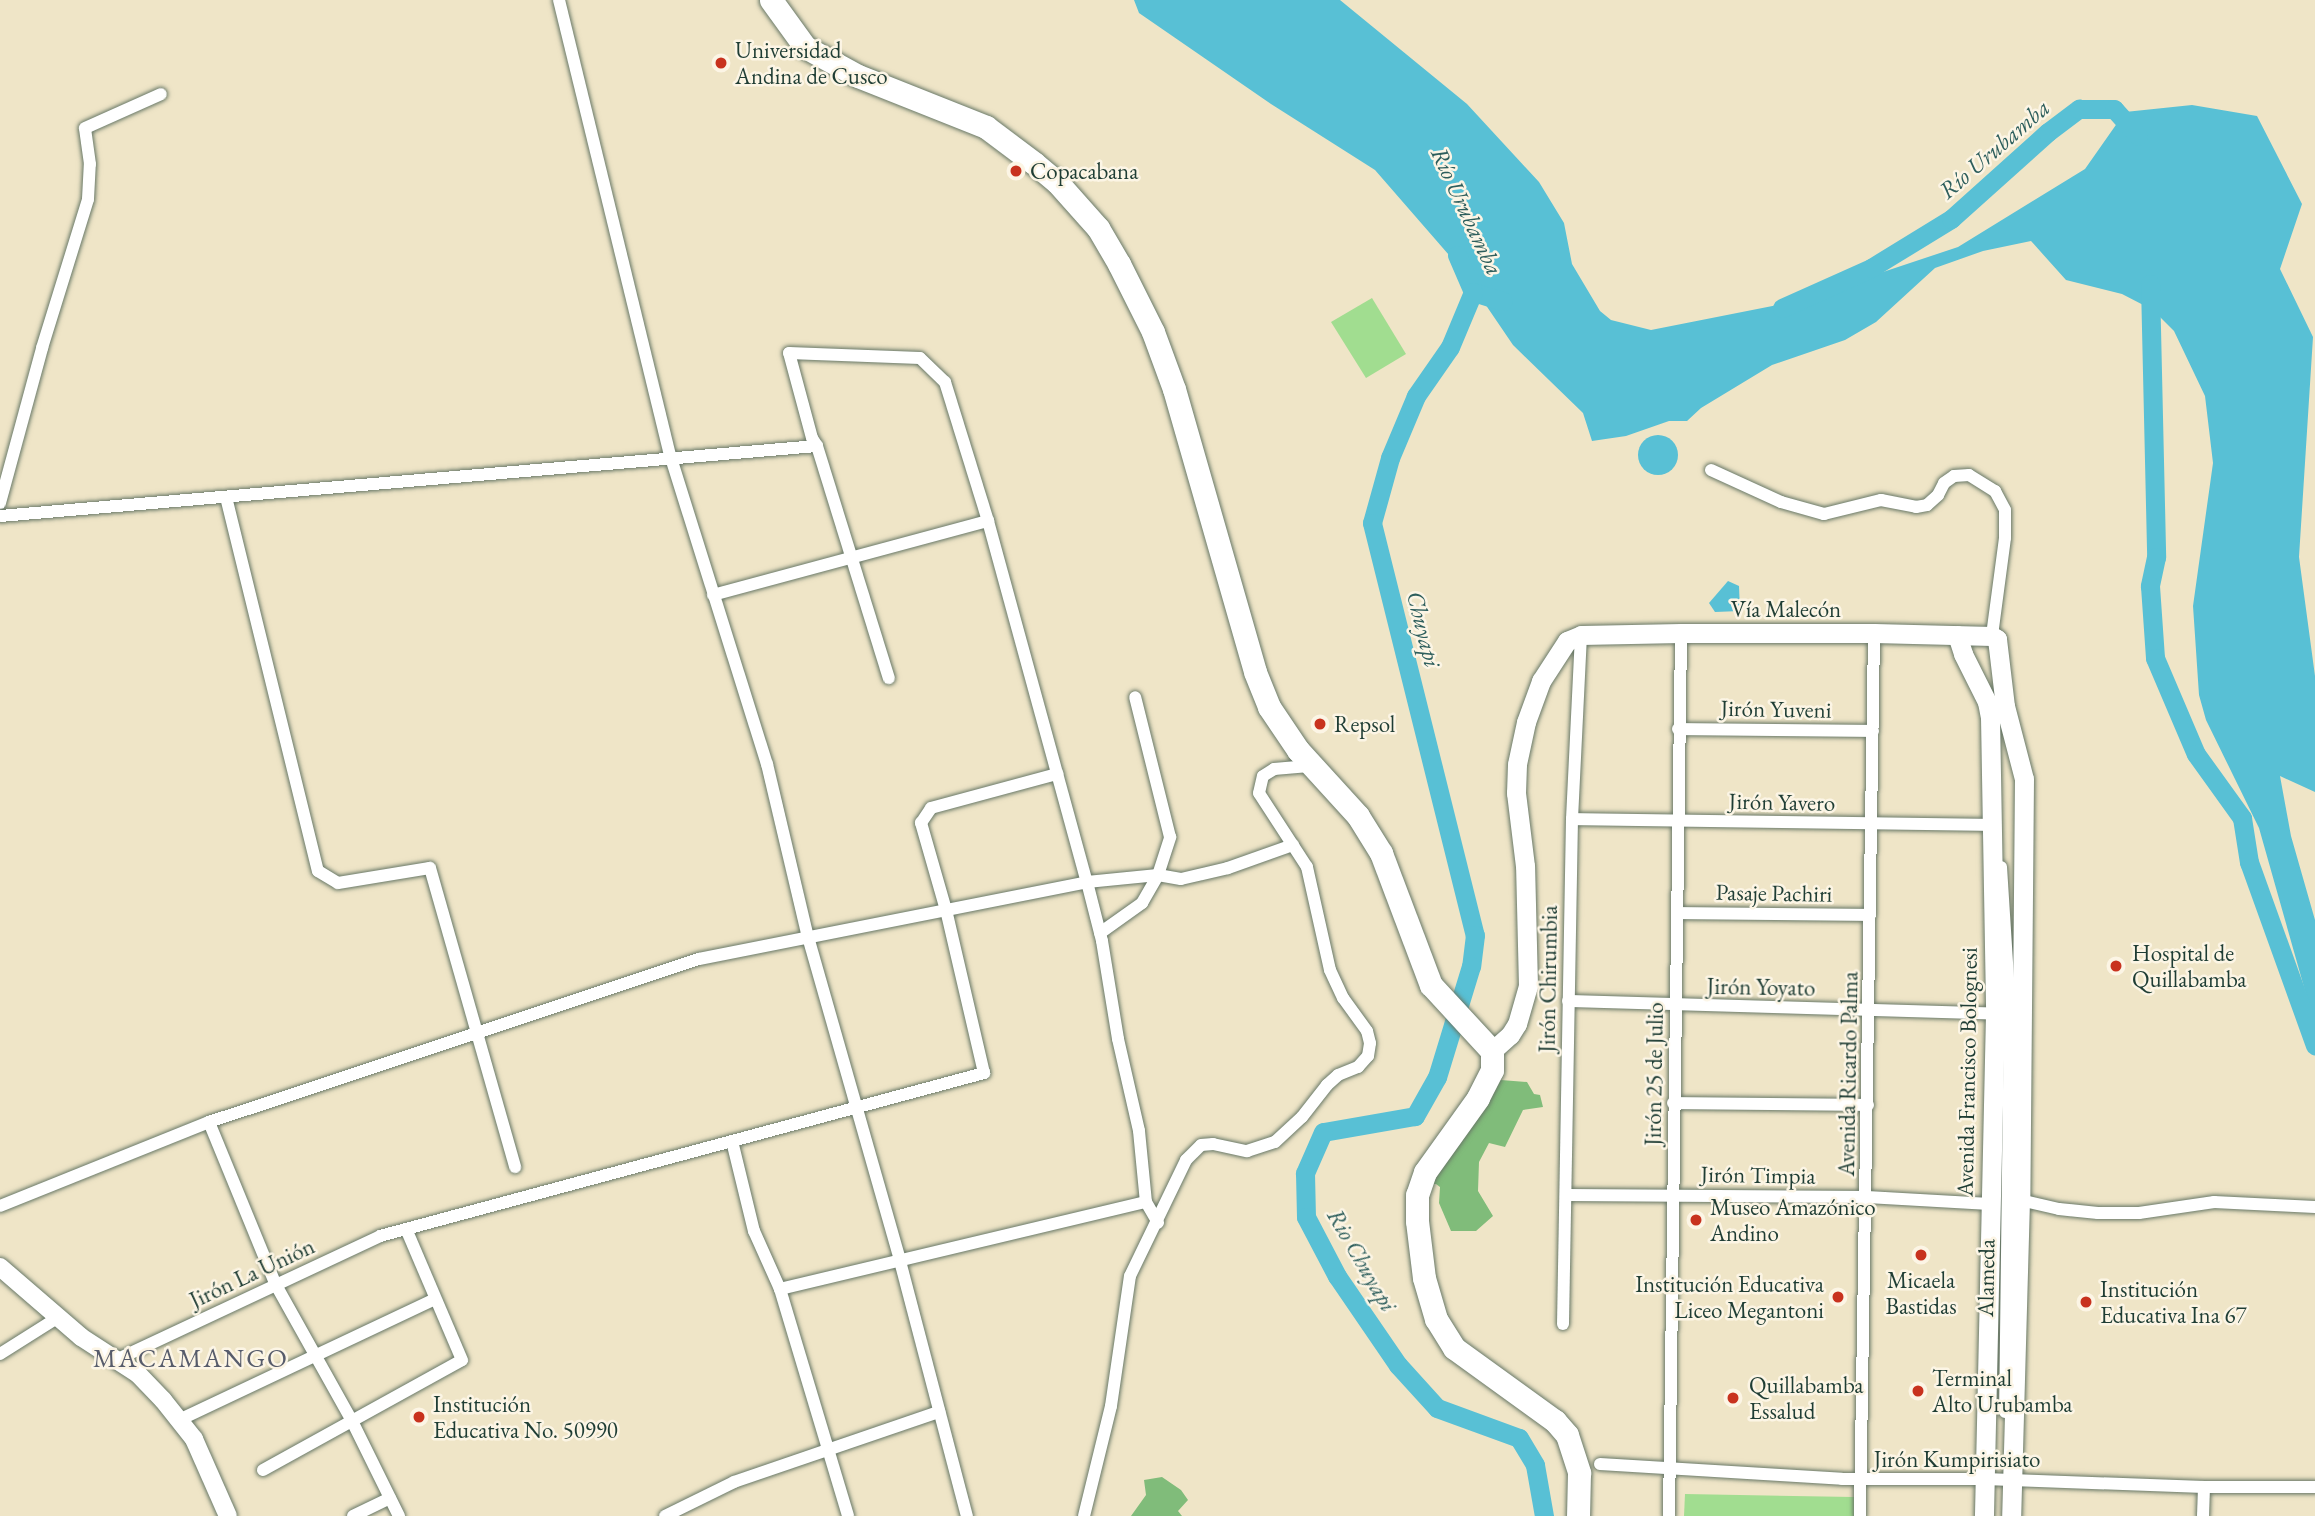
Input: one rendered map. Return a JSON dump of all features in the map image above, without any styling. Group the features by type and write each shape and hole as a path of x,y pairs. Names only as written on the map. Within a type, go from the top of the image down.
{"highway":[{"path":"771,0 805,47 858,76 986,127 1057,182 1098,228 1153,332 1174,389 1255,672 1269,707 1312,766 1358,816 1381,853 1421,964 1440,999 1485,1042 1492,1070 1478,1098 1425,1172 1418,1195 1417,1221 1424,1278 1436,1319 1454,1348 1555,1421 1567,1435 1579,1473 1578,1516"}],"main road":[{"name":"Vía Malecón","path":"1581,635 1874,633 1992,636"},
{"path":"1485,1042 1510,1035 1517,1024 1528,986 1525,866 1516,793 1517,764 1526,722 1541,681 1558,651 1567,641 1581,635"},
{"name":"Avenida Francisco Bolognesi","path":"1957,635 1963,654 1987,702 1991,774 1995,1014 1990,1204 2001,1479 2009,1516"},
{"name":"Avenida Francisco Bolognesi","path":"1984,1516 2001,1479 2021,1200 2022,770 2005,706 2000,645 1992,636"},
{"path":"1991,774 2022,770"}],"street":[{"path":"559,0 671,458 766,764 808,937 900,1261 967,1516"},
{"path":"0,503 42,348 88,199 90,164 85,128 161,94"},
{"path":"889,678 817,446 812,438 789,353 920,358 946,382 988,521 1100,933 1118,1039 1139,1130 1146,1202 1158,1223"},
{"path":"0,516 817,446"},
{"path":"1711,470 1781,502 1824,514 1881,500 1916,507 1927,505 1938,495 1944,483 1954,476 1969,475 1995,491 2005,510 1992,636"},
{"path":"226,496 318,871 338,883 430,868 475,1034 515,1167"},
{"path":"713,595 988,521"},
{"name":"Jirón 25 de Julio","path":"1669,1516 1681,633"},
{"name":"Avenida Ricardo Palma","path":"1860,1516 1874,633"},
{"name":"Jirón Chirumbia","path":"1563,1324 1572,818 1581,635"},
{"path":"1100,933 1142,903 1158,875 1170,837 1135,697"},
{"name":"Alameda","path":"2001,1479 2010,1009 1996,782 2005,706"},
{"name":"Jirón Yuveni","path":"1678,729 1872,731"},
{"path":"1084,1516 1111,1406 1130,1276 1158,1223 1186,1160 1202,1145 1213,1144 1247,1151 1275,1142 1302,1117 1327,1085 1338,1075 1358,1067 1368,1056 1370,1043 1367,1031 1343,998 1330,970 1318,927 1307,867 1264,803 1259,784 1264,776 1274,769 1312,766"},
{"path":"946,910 921,823 932,808 1057,774"},
{"name":"Jirón Yavero","path":"1572,818 1991,825"},
{"path":"0,1206 209,1122 699,959 1087,882 1158,875 1181,879 1228,868 1293,845"},
{"name":"Jirón La Unión","path":"118,1359 380,1236 984,1073 946,910"},
{"name":"Pasaje Pachiri","path":"1678,913 1870,915"},
{"name":"Jirón Yoyato","path":"1568,1002 1995,1014"},
{"path":"1673,1103 1868,1105"},
{"path":"209,1122 276,1285 353,1423 399,1516"},
{"path":"732,1141 754,1231 780,1289 848,1516"},
{"name":"Jirón Timpia","path":"1567,1195 1867,1197 1990,1204"},
{"path":"2021,1200 2059,1209 2098,1213 2139,1213 2214,1202 2315,1207"},
{"path":"780,1289 1146,1202"},
{"path":"263,1470 353,1423 462,1360 406,1229"},
{"path":"0,1267 57,1318 138,1374 194,1439 228,1516"},
{"path":"179,1420 435,1299"},
{"path":"0,1354 57,1318"},
{"path":"665,1516 734,1482 939,1412"},
{"name":"Jirón Kumpirisiato","path":"1600,1464 1861,1479 2001,1479 2204,1487 2315,1487"},
{"path":"2203,1516 2204,1487"},
{"path":"353,1516 390,1498"}],"green space":[{"path":"1372,298 1406,354 1366,378 1331,322"},
{"path":"1491,1073 1501,1080 1527,1082 1534,1094 1540,1095 1543,1107 1523,1110 1505,1147 1489,1143 1479,1162 1478,1191 1493,1216 1476,1231 1451,1231 1439,1203 1440,1187 1436,1184 1423,1184"},
{"path":"1162,1477 1181,1490 1188,1500 1178,1511 1182,1516 1131,1516 1146,1495 1144,1480"},
{"path":"1685,1494 1854,1497 1854,1516 1684,1516"}],"water":[{"path":"1134,0 1340,0 1467,104 1539,182 1564,223 1572,264 1600,311 1611,320 1651,330 1793,302 1958,247 2085,169 2125,112 2192,105 2257,116 2302,204 2280,269 2313,337 2299,557 2315,676 2315,792 2280,776 2291,836 2315,920 2315,1026 2259,828 2206,720 2199,695 2193,606 2213,463 2205,396 2174,331 2153,310 2122,294 2066,280 2031,241 1983,251 1935,268 1876,322 1845,340 1772,365 1701,408 1687,421 1669,421 1626,436 1592,441 1583,413 1513,345 1462,270 1375,170 1271,104 1139,13"},
{"path":"1658,435 1672,441 1678,455 1672,469 1658,475 1644,469 1638,455 1644,441"},
{"path":"1728,581 1739,586 1740,611 1715,612 1709,603"}],"waterway":[{"name":"Río Urubamba","path":"1782,308 1871,268 1951,219 2048,132 2079,109 2114,109 2138,136"},
{"name":"Río Urubamba","path":"1457,255 1473,292 1503,301"},
{"name":"Río Urubamba","path":"2150,284 2156,557 2150,586 2155,658 2196,754 2242,818 2249,862 2315,1045"},
{"name":"Chuyapi","path":"1473,292 1450,347 1416,396 1390,458 1372,523 1475,935 1471,966 1437,1077 1415,1116 1323,1132 1305,1173 1306,1217 1337,1276 1398,1365 1437,1408 1519,1438 1535,1465 1544,1516"}],"place":[{"name":"Universidad Andina de Cusco","path":"721,63"},
{"name":"Copacabana","path":"1016,171"},
{"name":"Repsol","path":"1320,724"},
{"name":"Hospital de Quillabamba","path":"2116,966"},
{"name":"Museo Amazónico Andino","path":"1696,1220"},
{"name":"Micaela Bastidas","path":"1921,1255"},
{"name":"Institución Educativa Liceo Megantoni","path":"1838,1297"},
{"name":"Institución Educativa Ina 67","path":"2086,1302"},
{"name":"Terminal Alto Urubamba","path":"1918,1391"},
{"name":"Quillabamba Essalud","path":"1733,1398"},
{"name":"Institución Educativa No. 50990","path":"419,1417"}],"district":[{"name":"MACAMANGO","path":"191,1359"}],"water label":[{"name":"Rio Chuyapi","path":"1362,1260"}]}
